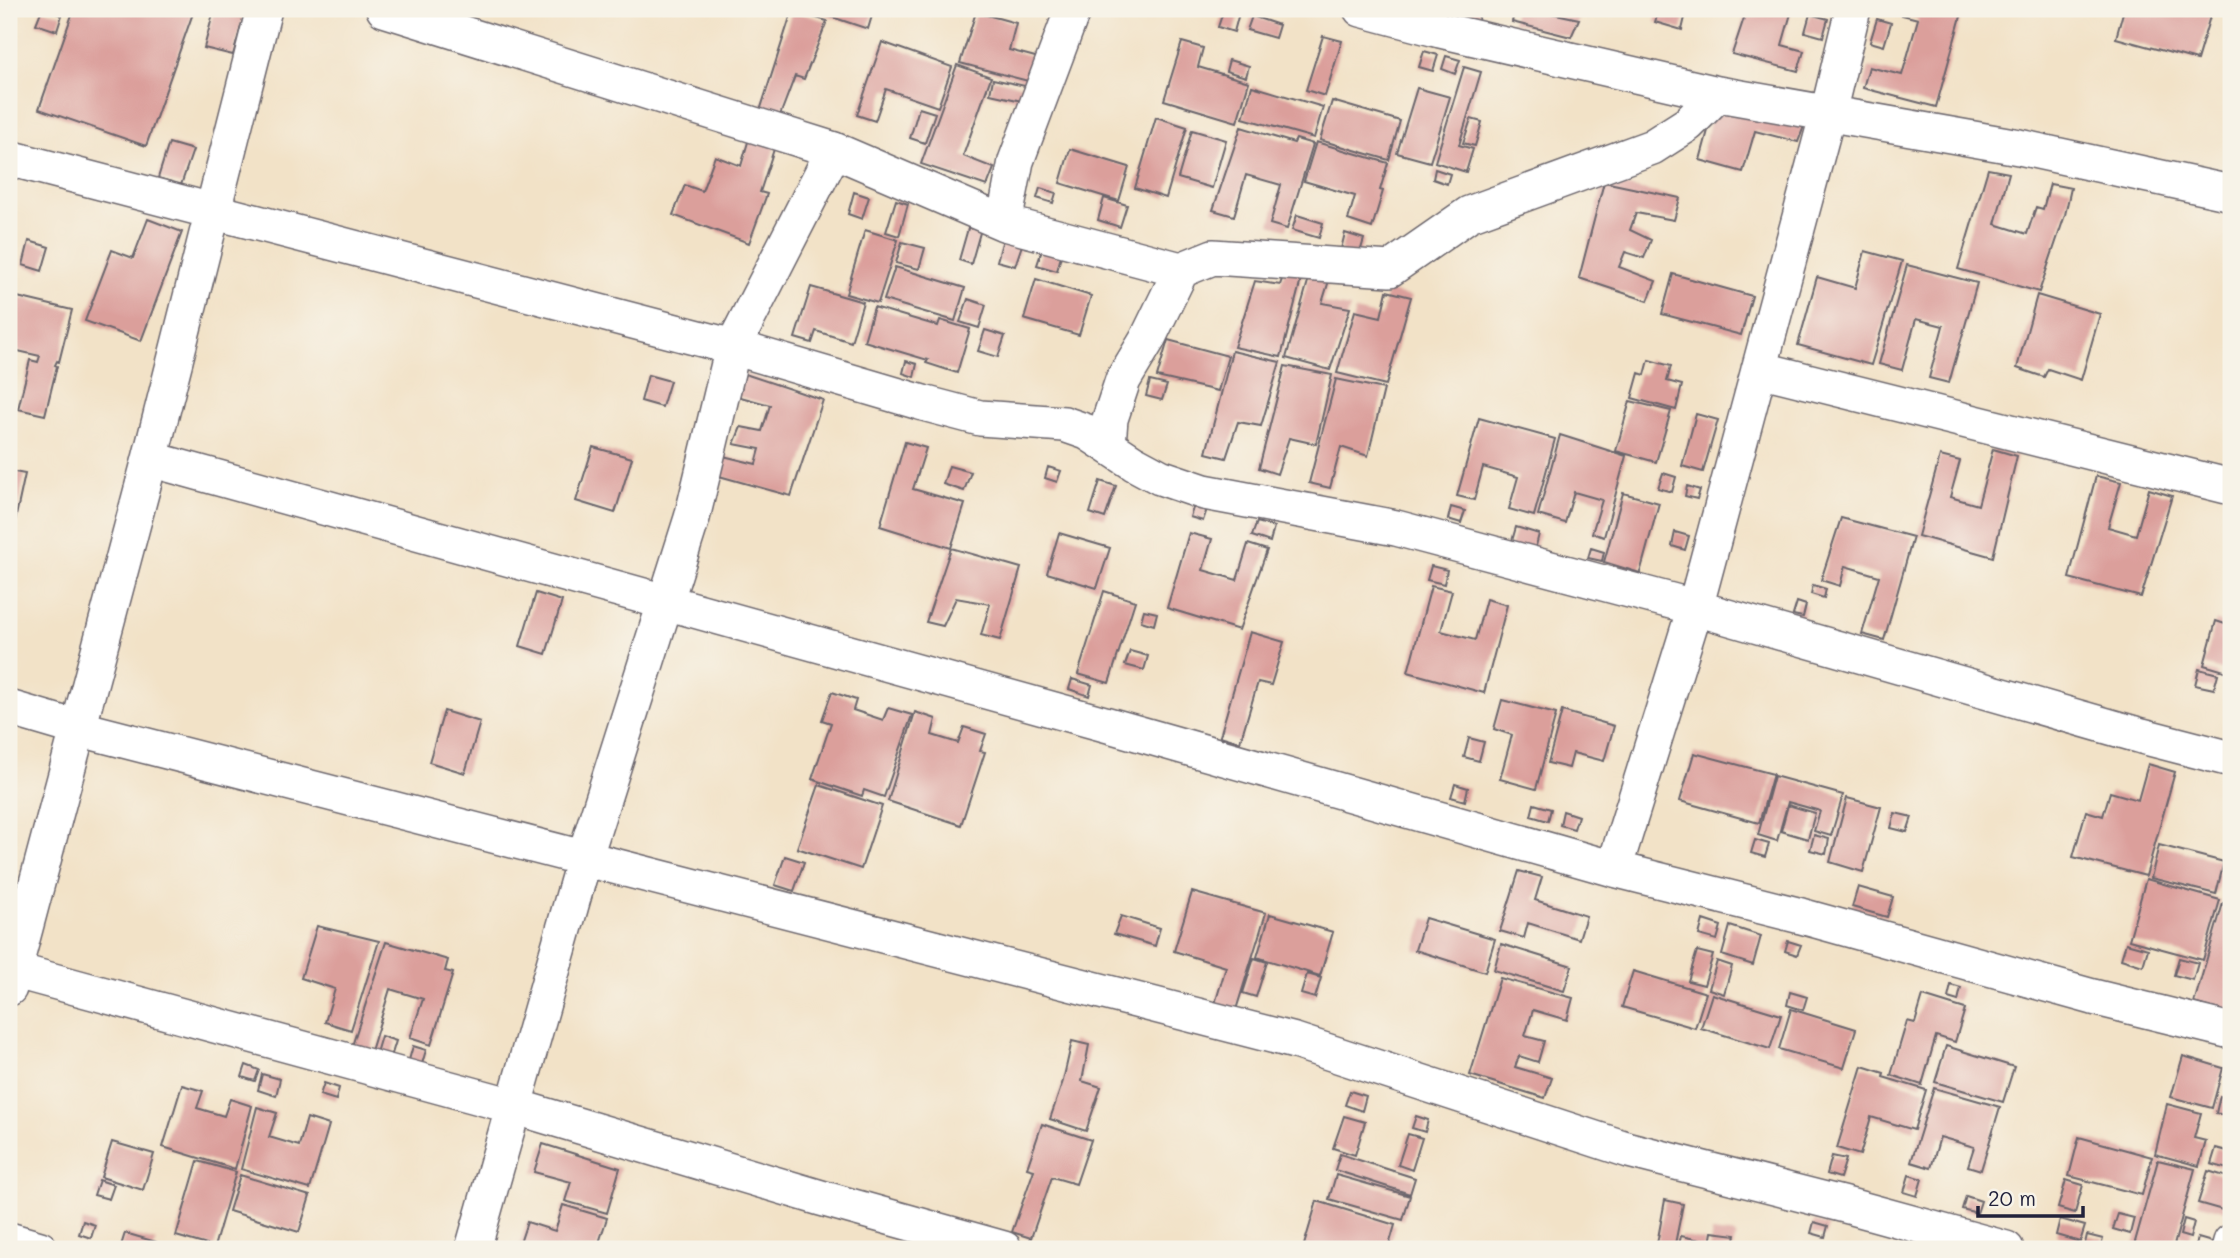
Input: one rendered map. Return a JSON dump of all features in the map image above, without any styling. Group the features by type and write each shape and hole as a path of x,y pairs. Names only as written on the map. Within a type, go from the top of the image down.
{"street":[{"path":"264,9 150,459 11,976 513,1106 1003,1249"},
{"path":"384,9 834,150 1004,223 1181,270 1213,257 1390,269 1469,214 1652,147 1688,124 1718,94"},
{"path":"1004,223 1016,161 1073,9"},
{"path":"1362,9 1440,30 1718,94 2019,147 2231,193"},
{"path":"1614,869 1695,608 1828,113 1853,9"},
{"path":"473,1249 584,859 692,518 733,347 834,150"},
{"path":"9,158 733,347 980,418 1064,424 1087,432 1160,477 1204,492 1396,528 1695,608 2231,759"},
{"path":"1108,444 1110,419 1123,380 1147,340 1181,270"},
{"path":"1759,369 2231,487"},
{"path":"150,459 1614,869 1828,923 2093,997 2231,1031"},
{"path":"9,708 77,728 1295,1041 1629,1150 2007,1249"},
{"path":"9,1240 40,1249"},
{"path":"2230,1249 2231,1242"}],"building":[{"path":"42,9 62,15 57,31 36,24"},
{"path":"74,9 182,9 193,13 146,146 39,109"},
{"path":"198,9 246,9 233,55 204,48 213,14"},
{"path":"808,9 874,9 868,29"},
{"path":"1224,9 1239,13 1234,32 1218,27"},
{"path":"1443,9 1481,9 1477,24 1442,16"},
{"path":"1515,9 1552,9 1551,13 1579,19 1571,37 1512,22"},
{"path":"1659,9 1687,9 1682,30 1655,22"},
{"path":"1747,9 1792,10 1782,45 1804,51 1798,71 1732,54"},
{"path":"1879,9 1963,9 1936,107 1863,88 1869,67 1902,75 1918,19"},
{"path":"2124,9 2206,9 2211,13 2197,60 2116,38"},
{"path":"792,11 827,21 804,79 795,76 779,118 760,111"},
{"path":"976,12 1016,23 1009,50 1039,58 1032,82 960,63"},
{"path":"1810,14 1828,19 1823,37 1805,32"},
{"path":"1252,16 1279,25 1275,38 1247,30"},
{"path":"1877,19 1891,23 1884,46 1870,42"},
{"path":"1323,36 1342,41 1325,96 1306,90"},
{"path":"882,42 952,67 938,107 886,89 875,121 857,115"},
{"path":"1182,42 1203,48 1198,67 1249,82 1237,122 1164,100"},
{"path":"1424,51 1438,55 1433,71 1419,67"},
{"path":"1446,56 1460,60 1455,74 1442,69"},
{"path":"1229,60 1249,66 1246,77 1226,71"},
{"path":"957,65 991,77 963,156 994,168 987,186 921,164"},
{"path":"1464,67 1481,72 1459,145 1473,149 1466,172 1435,162"},
{"path":"993,79 1025,86 1022,101 990,94"},
{"path":"1252,86 1323,107 1314,138 1243,118"},
{"path":"1417,88 1450,97 1430,162 1397,153"},
{"path":"1332,101 1400,121 1389,160 1320,140"},
{"path":"1716,101 1804,126 1798,142 1755,131 1743,172 1700,160"},
{"path":"919,108 935,113 925,143 910,138"},
{"path":"1156,117 1187,127 1166,198 1135,188"},
{"path":"1471,119 1482,122 1475,146 1463,143"},
{"path":"1241,127 1294,143 1296,139 1313,144 1287,229 1270,224 1281,185 1246,175 1234,216 1213,210"},
{"path":"1192,130 1226,140 1212,188 1178,178"},
{"path":"750,135 776,143 760,192 767,194 749,243 673,215 685,185 702,191 715,156 741,166"},
{"path":"1316,142 1388,163 1372,228 1348,220 1355,196 1304,181"},
{"path":"169,143 193,150 181,185 158,178"},
{"path":"1070,149 1129,167 1119,201 1060,183"},
{"path":"1435,169 1450,174 1447,184 1433,179"},
{"path":"1988,169 2009,173 1995,224 2027,234 2036,207 2043,209 2050,184 2071,188 2065,215 2039,292 1958,269"},
{"path":"1604,182 1680,198 1674,220 1636,213 1630,230 1651,240 1644,258 1625,252 1619,267 1656,281 1648,301 1579,278"},
{"path":"1040,188 1056,193 1053,203 1037,198"},
{"path":"854,192 869,197 862,219 848,214"},
{"path":"1104,198 1127,205 1120,227 1098,220"},
{"path":"896,200 908,204 899,236 886,232"},
{"path":"1297,215 1323,223 1319,238 1292,230"},
{"path":"148,219 182,232 141,341 85,321 112,250 133,258"},
{"path":"969,225 981,229 971,264 959,260"},
{"path":"865,230 898,240 878,303 846,294"},
{"path":"1345,233 1364,239 1357,263 1339,257"},
{"path":"1003,239 1022,245 1015,266 997,261"},
{"path":"29,241 49,247 42,271 23,265"},
{"path":"902,242 925,248 919,269 896,263"},
{"path":"1042,250 1061,256 1057,271 1037,265"},
{"path":"1865,251 1902,261 1871,365 1798,345 1817,277 1855,288"},
{"path":"1907,265 1977,283 1949,383 1929,378 1943,326 1916,319 1902,370 1879,364"},
{"path":"895,267 965,288 955,321 884,300"},
{"path":"1286,268 1303,272 1281,357 1234,347 1255,281 1280,285"},
{"path":"1311,271 1331,274 1322,303 1350,308 1330,370 1286,358"},
{"path":"1673,274 1752,296 1741,335 1662,314"},
{"path":"1036,279 1091,296 1079,335 1024,319"},
{"path":"811,287 863,302 851,342 816,331 812,343 795,338"},
{"path":"1387,291 1411,297 1386,385 1337,373 1355,311 1381,317"},
{"path":"9,295 72,310 59,362 55,365 57,366 45,415 18,409 30,360 38,362 40,356 9,349"},
{"path":"2037,295 2100,314 2081,380 2048,369 2044,377 2017,368"},
{"path":"968,299 986,305 979,328 960,322"},
{"path":"874,307 938,326 940,320 970,329 957,373 926,363 928,360 864,341"},
{"path":"985,330 1005,336 998,357 978,351"},
{"path":"1168,340 1228,356 1218,391 1157,377"},
{"path":"1232,351 1280,362 1261,426 1238,422 1226,458 1206,453"},
{"path":"1649,360 1671,366 1667,381 1682,385 1676,410 1632,398 1639,373 1645,375"},
{"path":"906,361 917,364 914,377 903,373"},
{"path":"1285,366 1332,375 1316,444 1289,438 1277,474 1259,468"},
{"path":"745,374 823,400 791,496 712,474 719,455 756,464 760,449 734,444 741,427 762,431 770,405 737,396"},
{"path":"648,375 670,381 662,407 641,401"},
{"path":"1336,379 1384,389 1368,456 1341,447 1330,488 1309,483"},
{"path":"1150,381 1167,385 1162,400 1146,396"},
{"path":"1630,401 1671,411 1656,462 1616,451"},
{"path":"1696,414 1718,420 1703,472 1682,466"},
{"path":"1479,418 1555,439 1534,516 1509,509 1518,477 1483,467 1474,500 1457,496"},
{"path":"1560,435 1626,456 1604,537 1592,533 1602,500 1574,492 1565,523 1538,515"},
{"path":"905,442 926,448 913,489 965,504 951,548 880,526"},
{"path":"593,447 632,458 615,513 576,501"},
{"path":"1993,449 2017,456 1993,557 1918,536 1940,456 1960,461 1950,497 1978,505"},
{"path":"949,466 971,472 964,491 943,484"},
{"path":"1048,467 1061,471 1057,482 1045,478"},
{"path":"9,471 25,474 10,544 9,544"},
{"path":"1663,473 1676,477 1672,492 1658,488"},
{"path":"2096,476 2121,482 2108,527 2136,535 2149,489 2172,496 2141,597 2069,578"},
{"path":"1100,481 1116,486 1105,518 1090,513"},
{"path":"1687,486 1700,490 1697,499 1685,496"},
{"path":"1623,493 1659,503 1640,573 1604,562"},
{"path":"1194,505 1207,509 1203,521 1190,517"},
{"path":"1451,507 1465,511 1461,523 1448,519"},
{"path":"1841,518 1913,537 1884,640 1862,634 1879,576 1845,566 1840,586 1821,580"},
{"path":"1257,522 1274,527 1270,542 1252,536"},
{"path":"1516,527 1539,534 1534,554 1510,548"},
{"path":"1675,532 1689,536 1685,550 1672,546"},
{"path":"1059,533 1110,548 1097,588 1047,573"},
{"path":"1189,533 1212,539 1203,570 1237,580 1248,544 1267,550 1239,630 1167,608"},
{"path":"951,548 1021,568 1000,640 981,635 990,604 956,598 943,626 926,622"},
{"path":"1591,548 1604,552 1602,561 1588,558"},
{"path":"1431,566 1447,570 1444,584 1427,580"},
{"path":"1813,585 1826,589 1824,598 1811,594"},
{"path":"1431,586 1452,591 1441,631 1475,640 1486,599 1507,605 1484,693 1408,672"},
{"path":"1104,591 1135,601 1109,683 1078,674"},
{"path":"536,593 562,601 546,654 520,646"},
{"path":"1797,602 1806,605 1803,617 1793,615"},
{"path":"1144,610 1157,613 1154,625 1141,621"},
{"path":"2216,621 2231,626 2231,673 2204,665"},
{"path":"1250,632 1284,642 1271,685 1258,682 1240,742 1220,736"},
{"path":"1130,651 1148,656 1144,670 1125,665"},
{"path":"2199,669 2218,674 2214,689 2195,685"},
{"path":"1072,679 1092,685 1089,696 1069,689"},
{"path":"832,692 856,700 853,710 883,720 888,708 912,715 884,797 864,790 862,796 812,779 831,723 822,720"},
{"path":"1502,700 1556,714 1536,789 1500,779 1512,735 1494,729"},
{"path":"444,711 480,722 465,773 429,762"},
{"path":"1562,711 1614,726 1604,761 1573,753 1569,768 1548,763"},
{"path":"915,712 936,719 932,735 958,743 964,727 986,734 980,751 985,752 961,825 888,801"},
{"path":"1469,738 1484,742 1479,761 1464,757"},
{"path":"1694,753 1773,774 1759,823 1680,801"},
{"path":"2148,764 2175,772 2146,876 2073,857 2086,811 2103,816 2110,792 2138,800"},
{"path":"1774,776 1843,795 1831,836 1814,831 1820,811 1788,802 1777,841 1758,835"},
{"path":"1455,784 1468,788 1465,801 1451,797"},
{"path":"819,785 882,806 861,869 797,848"},
{"path":"1847,798 1881,807 1863,872 1830,862"},
{"path":"1534,804 1551,809 1548,821 1531,816"},
{"path":"1788,805 1815,813 1808,839 1781,831"},
{"path":"1563,811 1578,816 1574,829 1560,825"},
{"path":"1895,813 1912,817 1907,832 1891,828"},
{"path":"1814,835 1829,839 1826,854 1810,850"},
{"path":"1755,840 1769,844 1765,857 1751,853"},
{"path":"2159,845 2224,862 2216,894 2151,878"},
{"path":"785,856 804,862 794,891 775,885"},
{"path":"1519,871 1542,877 1535,900 1586,916 1579,939 1528,923 1524,938 1500,931"},
{"path":"2146,879 2220,900 2203,960 2129,940"},
{"path":"1858,887 1893,897 1887,917 1852,907"},
{"path":"1192,892 1266,913 1235,1013 1214,1007 1226,967 1174,951"},
{"path":"2223,903 2231,906 2231,1014 2194,1003"},
{"path":"1270,914 1333,932 1320,976 1257,957"},
{"path":"1121,916 1160,928 1155,946 1114,934"},
{"path":"1425,918 1495,939 1485,972 1415,950"},
{"path":"1703,920 1721,926 1717,940 1699,935"},
{"path":"317,926 379,941 351,1030 325,1022 335,989 301,978"},
{"path":"1730,926 1761,936 1753,965 1722,955"},
{"path":"1788,941 1801,945 1797,955 1785,951"},
{"path":"386,942 448,960 445,971 453,973 431,1045 410,1038 423,999 390,989 371,1051 352,1046"},
{"path":"2126,943 2148,949 2143,966 2121,959"},
{"path":"1501,944 1572,966 1564,991 1494,970"},
{"path":"1697,951 1713,955 1704,985 1688,981"},
{"path":"1254,958 1267,962 1256,997 1243,993"},
{"path":"2179,958 2198,963 2193,980 2174,975"},
{"path":"1717,961 1732,966 1724,994 1709,989"},
{"path":"1633,971 1706,993 1695,1028 1622,1007"},
{"path":"1307,974 1321,978 1315,998 1301,994"},
{"path":"1500,978 1573,998 1567,1020 1533,1010 1525,1036 1544,1041 1538,1062 1519,1056 1515,1067 1552,1078 1545,1098 1470,1075"},
{"path":"1951,985 1961,988 1958,1001 1948,998"},
{"path":"1790,992 1807,997 1803,1010 1787,1005"},
{"path":"1712,994 1781,1015 1770,1049 1701,1028"},
{"path":"1923,996 1965,1009 1955,1042 1936,1036 1922,1085 1891,1075 1907,1021 1915,1023"},
{"path":"1791,1009 1856,1029 1844,1068 1779,1049"},
{"path":"381,1036 396,1041 391,1057 376,1053"},
{"path":"1072,1041 1089,1045 1082,1081 1101,1087 1086,1131 1050,1119 1063,1081"},
{"path":"413,1046 426,1050 422,1064 409,1060"},
{"path":"1946,1046 2014,1067 2003,1102 1935,1082"},
{"path":"2183,1056 2223,1068 2212,1108 2171,1097"},
{"path":"246,1065 259,1070 255,1081 242,1077"},
{"path":"1862,1066 1884,1073 1883,1077 1926,1090 1914,1130 1871,1117 1860,1155 1837,1148"},
{"path":"262,1074 280,1079 276,1096 258,1090"},
{"path":"324,1083 339,1088 336,1100 320,1095"},
{"path":"182,1085 203,1091 197,1108 224,1116 230,1099 252,1106 235,1169 163,1147"},
{"path":"1934,1088 2000,1107 1981,1170 1968,1166 1974,1147 1940,1137 1931,1168 1911,1162"},
{"path":"1350,1091 1366,1096 1362,1111 1345,1105"},
{"path":"2220,1096 2231,1099 2231,1117 2216,1113"},
{"path":"2167,1104 2201,1113 2194,1138 2206,1141 2199,1166 2155,1154"},
{"path":"257,1107 277,1113 269,1137 299,1146 307,1118 329,1125 310,1189 241,1169"},
{"path":"1344,1116 1365,1122 1355,1155 1333,1148"},
{"path":"1416,1116 1428,1120 1425,1132 1412,1128"},
{"path":"1042,1124 1091,1140 1076,1184 1052,1177 1031,1238 1012,1232 1034,1170 1027,1168"},
{"path":"1408,1134 1422,1138 1412,1170 1398,1165"},
{"path":"2079,1137 2152,1157 2142,1195 2069,1176"},
{"path":"112,1142 154,1154 143,1190 101,1177"},
{"path":"543,1144 620,1168 607,1213 565,1201 571,1182 534,1172"},
{"path":"2216,1148 2231,1152 2228,1169 2211,1164"},
{"path":"1340,1154 1415,1178 1410,1194 1335,1170"},
{"path":"1832,1156 1846,1159 1840,1178 1827,1174"},
{"path":"2158,1160 2195,1169 2173,1249 2133,1249"},
{"path":"198,1161 236,1172 214,1247 176,1236"},
{"path":"2208,1171 2231,1178 2226,1211 2198,1203"},
{"path":"240,1175 310,1196 299,1232 229,1211"},
{"path":"1336,1175 1410,1196 1403,1220 1329,1199"},
{"path":"1909,1175 1922,1179 1917,1196 1904,1192"},
{"path":"99,1180 114,1185 109,1199 94,1195"},
{"path":"2066,1180 2083,1185 2075,1213 2058,1208"},
{"path":"1966,1196 1981,1201 1977,1213 1962,1209"},
{"path":"1665,1200 1683,1204 1674,1249 1656,1249"},
{"path":"1317,1201 1395,1225 1388,1249 1317,1249 1304,1245"},
{"path":"563,1205 607,1218 597,1249 530,1249 519,1246 527,1222 555,1231"},
{"path":"2118,1214 2134,1218 2130,1234 2113,1229"},
{"path":"2060,1219 2085,1226 2080,1242 2056,1235"},
{"path":"2184,1219 2194,1222 2190,1238 2180,1235"},
{"path":"83,1221 95,1225 91,1238 79,1234"},
{"path":"1814,1222 1828,1226 1825,1237 1811,1233"},
{"path":"1712,1232 1736,1235 1733,1249 1709,1249"},
{"path":"125,1233 156,1242 154,1249 120,1249"},
{"path":"2087,1235 2103,1239 2100,1249 2084,1248"},
{"path":"1681,1236 1705,1241 1704,1249 1678,1249"},
{"path":"2198,1238 2222,1245 2221,1249 2195,1249"}]}
